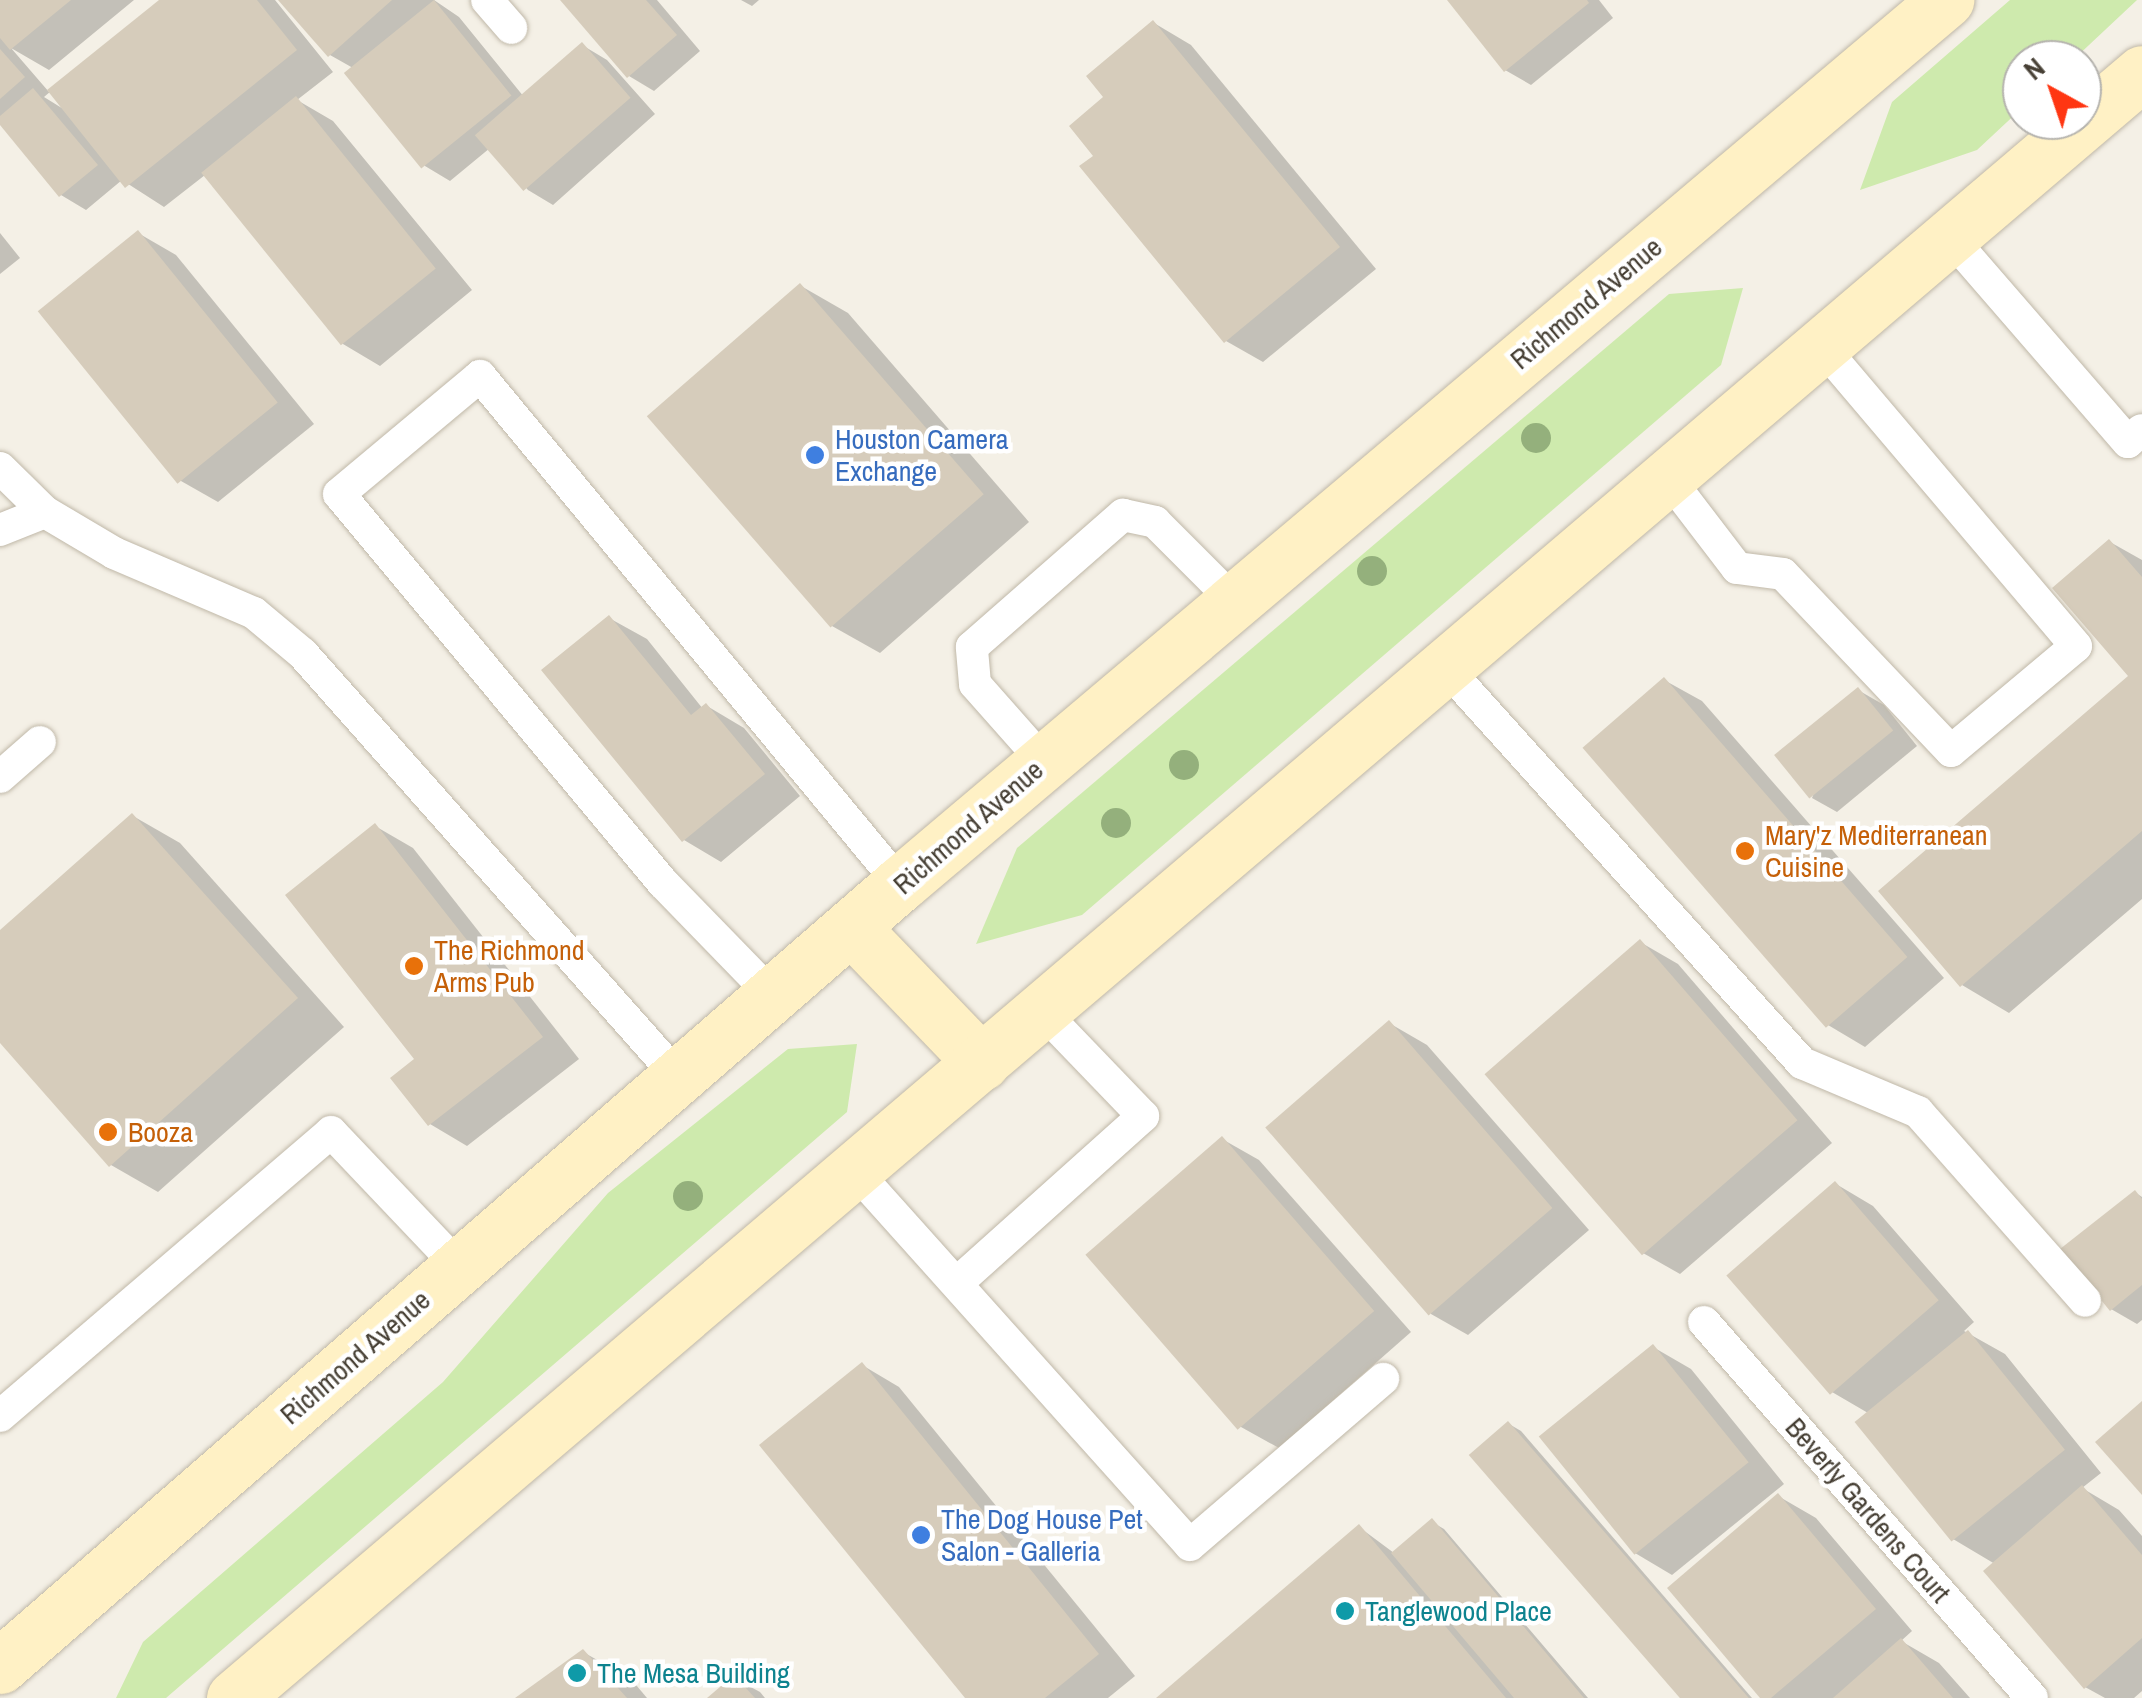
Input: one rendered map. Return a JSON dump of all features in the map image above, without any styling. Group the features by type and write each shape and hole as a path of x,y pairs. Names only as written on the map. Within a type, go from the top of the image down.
{"main road":[{"name":"Richmond Avenue","path":"0,1666 900,884 1946,0"},
{"path":"234,1698 2142,73"},
{"path":"852,928 982,1064"}],"lane":[{"path":"487,0 511,28"},
{"path":"1951,238 2128,442 2142,430"},
{"path":"1668,479 1737,568 1783,574 1951,751 2076,646 1822,347"},
{"path":"772,995 663,884 340,494 480,376 900,884"},
{"path":"0,468 45,512 114,553 254,612 303,654 678,1077"},
{"path":"0,530 45,512"},
{"path":"1044,762 975,684 972,647 1123,515 1156,522 1234,601"},
{"path":"1446,668 1802,1063 1918,1112 2085,1301"},
{"path":"0,777 40,742"},
{"path":"956,1283 1143,1116 1043,1012"},
{"path":"0,1416 331,1132 459,1267"},
{"path":"856,1171 1190,1546 1383,1379"},
{"name":"Beverly Gardens Court","path":"1704,1322 2032,1698"}],"green space":[{"path":"2010,0 2137,0 2094,40 2002,40 2002,127 1977,150 1860,190 1892,102"},
{"path":"1743,288 1721,365 1082,915 976,944 1017,848 1669,294"},
{"path":"857,1044 847,1112 166,1698 116,1698 143,1642 443,1382 608,1193 788,1049"}],"building":[{"path":"0,0 71,0 10,50 0,38"},
{"path":"159,0 257,0 297,50 125,188 47,90"},
{"path":"278,0 392,0 328,57"},
{"path":"434,0 511,96 421,169 344,73"},
{"path":"560,0 646,0 677,35 627,78"},
{"path":"1447,0 1587,0 1589,3 1504,72"},
{"path":"1153,20 1340,247 1224,343 1079,166 1093,156 1069,126 1103,97 1086,76"},
{"path":"582,42 631,98 523,191 475,135"},
{"path":"0,49 25,77 0,99"},
{"path":"33,88 98,165 59,197 0,125 0,116"},
{"path":"296,96 436,269 341,345 201,173"},
{"path":"138,230 278,403 177,484 38,311"},
{"name":"Houston Camera Exchange","path":"800,283 984,494 830,627 647,416"},
{"path":"2109,539 2142,577 2142,831 1960,987 1878,891 2128,676 2052,588"},
{"path":"609,615 691,715 706,703 765,774 682,842 541,670"},
{"name":"Mary'z Mediterranean Cuisine","path":"1664,677 1907,957 1826,1028 1582,748"},
{"path":"1858,687 1893,731 1809,798 1774,755"},
{"path":"132,813 298,998 109,1167 0,1043 0,930"},
{"name":"The Richmond Arms Pub","path":"375,823 543,1037 428,1126 390,1078 414,1059 285,895"},
{"path":"1640,939 1797,1120 1642,1255 1485,1074"},
{"path":"1389,1020 1552,1208 1429,1316 1265,1128"},
{"path":"1222,1136 1374,1311 1238,1430 1085,1255"},
{"path":"1835,1181 1939,1300 1830,1395 1726,1275"},
{"path":"2135,1190 2142,1199 2142,1285 2110,1311 2060,1249"},
{"path":"1968,1330 2065,1450 1951,1542 1855,1422"},
{"path":"1653,1344 1749,1462 1634,1555 1539,1437"},
{"path":"862,1362 1099,1654 1045,1698 965,1698 759,1445"},
{"path":"2142,1401 2142,1495 2095,1442"},
{"path":"1508,1421 1749,1698 1680,1698 1469,1455"},
{"path":"2082,1485 2142,1555 2142,1638 2084,1689 1983,1571"},
{"path":"1778,1493 1876,1609 1771,1698 1760,1698 1667,1588"},
{"path":"1432,1518 1584,1698 1514,1698 1391,1553"},
{"name":"Tanglewood Place","path":"1359,1524 1506,1698 1156,1698"},
{"path":"1901,1638 1953,1698 1833,1698"},
{"name":"The Mesa Building","path":"583,1649 627,1698 515,1698"},
{"path":"734,1675 755,1698 707,1698"}],"place":[{"name":"Houston Camera Exchange","path":"815,455"},
{"name":"Mary'z Mediterranean Cuisine","path":"1745,851"},
{"name":"The Richmond Arms Pub","path":"414,966"},
{"name":"Booza","path":"108,1132"},
{"name":"The Dog House Pet Salon - Galleria","path":"921,1535"},
{"name":"Tanglewood Place","path":"1345,1611"},
{"name":"The Mesa Building","path":"577,1673"}]}
